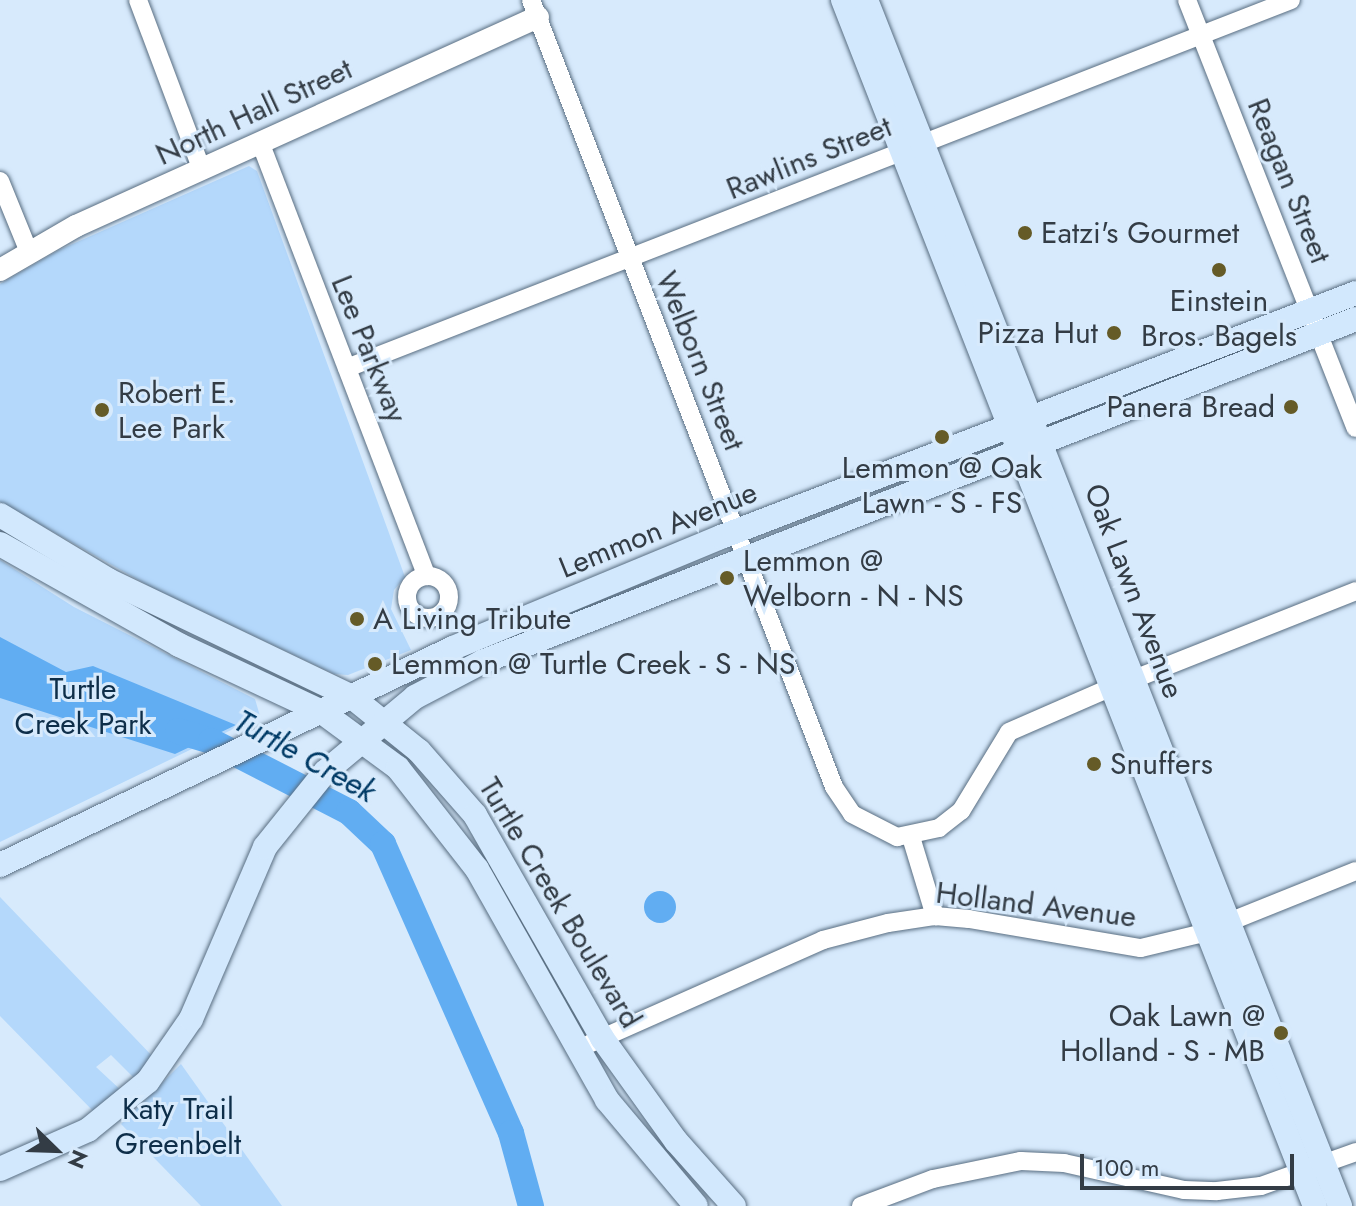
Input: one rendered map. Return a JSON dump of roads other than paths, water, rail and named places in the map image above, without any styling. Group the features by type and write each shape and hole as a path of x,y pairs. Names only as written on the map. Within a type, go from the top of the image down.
{"main road":[{"name":"Oak Lawn Avenue","path":"843,0 913,147 1313,1169 1340,1206"},
{"name":"Oak Lawn Avenue","path":"866,0 913,147"},
{"name":"Lemmon Avenue","path":"0,865 273,730 322,712 453,648 737,532 1027,433 1315,322 1356,293"},
{"name":"Lemmon Avenue","path":"1315,322 1356,319"},
{"name":"Lemmon Avenue","path":"0,1169 88,1130 148,1081 191,1019 255,865 294,808 341,757 384,720 482,662 746,558 1027,433"},
{"name":"Turtle Creek Boulevard","path":"0,515 108,580 352,697 384,720 459,793 519,886 602,1038 676,1141 734,1206"},
{"name":"Turtle Creek Boulevard","path":"0,544 123,615 322,712 398,768 430,805 495,901 577,1048 636,1139 696,1206"},
{"path":"271,688 276,708 273,730"},
{"path":"495,901 519,886"},
{"name":"Oak Lawn Avenue","path":"1313,1169 1315,1206"}],"street":[{"path":"138,0 202,170"},
{"name":"Reagan Street","path":"1187,0 1356,428"},
{"name":"Rawlins Street","path":"347,368 1291,0"},
{"name":"North Hall Street","path":"0,270 29,252 534,8"},
{"name":"Welborn Street","path":"534,8 843,804 878,831 911,837"},
{"name":"Lee Parkway","path":"260,142 427,576"},
{"path":"0,181 29,252"},
{"path":"935,916 911,837 939,828 961,811 1009,732 1123,683 1356,591"},
{"name":"Holland Avenue","path":"577,1048 823,940 935,916 1024,926 1121,948 1167,944 1356,871"},
{"path":"861,1206 945,1175 1021,1161 1102,1169 1201,1191 1251,1188 1356,1152"}],"water":[{"name":"Turtle Creek","path":"0,637 66,672 93,666 236,725 175,754 0,698"},
{"path":"660,891 671,896 676,907 671,918 660,923 649,918 644,907 649,896"}],"waterway":[{"name":"Turtle Creek","path":"178,731 211,741 349,812 383,844 511,1133 531,1206"}],"place":[{"name":"Eatzi's Gourmet","path":"1025,233"},
{"name":"Einstein Bros. Bagels","path":"1219,270"},
{"name":"Pizza Hut","path":"1114,333"},
{"name":"Panera Bread","path":"1291,407"},
{"name":"Robert E. Lee Park","path":"102,410"},
{"name":"Lemmon @ Oak Lawn - S - FS","path":"942,437"},
{"name":"Lemmon @ Welborn - N - NS","path":"727,578"},
{"name":"A Living Tribute","path":"357,619"},
{"name":"Lemmon @ Turtle Creek - S - NS","path":"375,664"},
{"name":"Snuffers","path":"1094,764"},
{"name":"Oak Lawn @ Holland - S - MB","path":"1281,1033"}],"park label":[{"name":"Turtle Creek Park","path":"83,706"},
{"name":"Katy Trail Greenbelt","path":"178,1126"}]}
